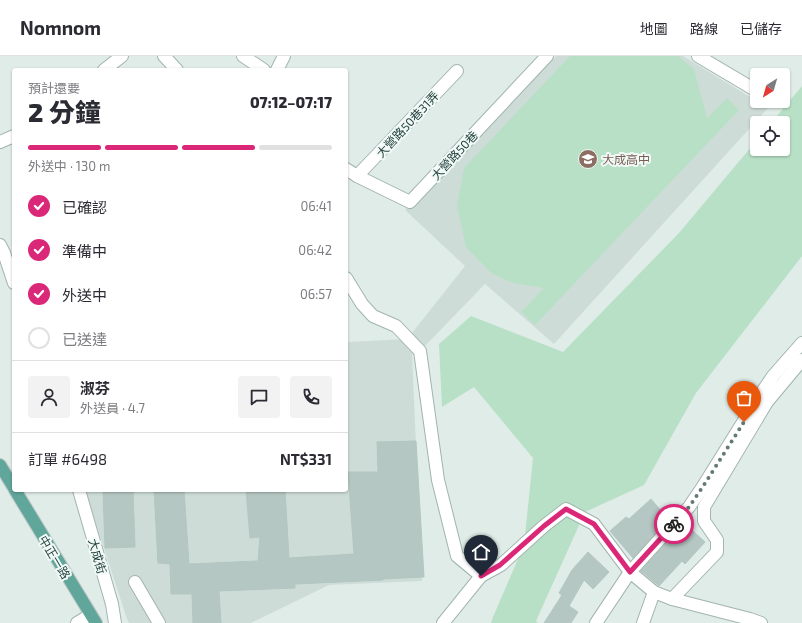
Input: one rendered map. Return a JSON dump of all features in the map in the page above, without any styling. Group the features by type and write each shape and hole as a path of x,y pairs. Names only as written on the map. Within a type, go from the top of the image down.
{"main road":[{"name":"中正一路","path":"0,465 12,486"},
{"name":"中正一路","path":"16,492 93,619"}],"street":[{"path":"107,68 122,56"},
{"path":"164,56 175,68"},
{"path":"243,56 261,68"},
{"path":"278,68 284,56"},
{"name":"大營路50巷","path":"348,170 410,202 547,56"},
{"path":"698,56 750,87"},
{"name":"大營路50巷31弄","path":"357,176 457,71"},
{"path":"0,142 12,137"},
{"path":"6,249 12,274"},
{"path":"348,281 362,304 373,316 396,326 420,351 438,480 457,556 481,576"},
{"path":"596,623 630,572 689,507 773,376 802,343"},
{"path":"672,599 717,552 717,540 704,521 704,507 767,402 802,360"},
{"name":"大成街","path":"80,492 112,604 115,623"},
{"path":"443,623 481,576 500,565 544,526 566,509 594,524 630,572 654,592 672,599 761,623"},
{"path":"135,582 159,623"},
{"path":"643,623 654,592"},
{"path":"77,623 93,619"}],"shaded area":[{"name":"大成高中","path":"556,56 683,56 750,97 750,108 768,108 761,116 750,116 750,128 554,344 485,284 421,350 408,338 465,266 405,210"},
{"path":"407,339 418,351 412,355 422,581 329,585 251,623 129,623 86,492 348,492 348,342"}],"green space":[{"name":"大成高中","path":"570,56 678,56 694,69 707,118 727,98 739,110 535,325 521,312 544,288 513,283 491,273 466,247 457,206 464,168"},
{"path":"802,86 802,256 696,393 644,485 585,512 536,621 538,623 491,623 524,545 533,458 474,387 442,407 439,344 471,316 563,352 679,233 750,148 750,156 790,156 790,116 777,116 784,108 790,108 790,100"}],"building":[{"path":"416,441 424,577 295,584 295,588 219,591 221,623 193,623 192,594 171,594 170,564 158,563 154,492 184,492 189,564 258,561 260,537 250,538 246,492 285,492 289,558 354,554 348,472 378,472 377,442"},
{"path":"103,492 133,492 135,547 105,548"},
{"path":"651,499 668,519 633,558 610,531 626,517 629,519"},
{"path":"684,523 705,542 685,564 682,561 659,586 641,571"},
{"path":"588,552 609,572 593,589 584,580 569,606 578,612 571,623 544,623 562,595 559,593 572,570"}],"way so far":[{"path":"674,524 689,507 744,422"}],"place":[{"name":"大成高中","path":"588,159"}],"route":[{"path":"481,576 500,565 544,526 566,509 594,524 630,572 674,524"}]}
